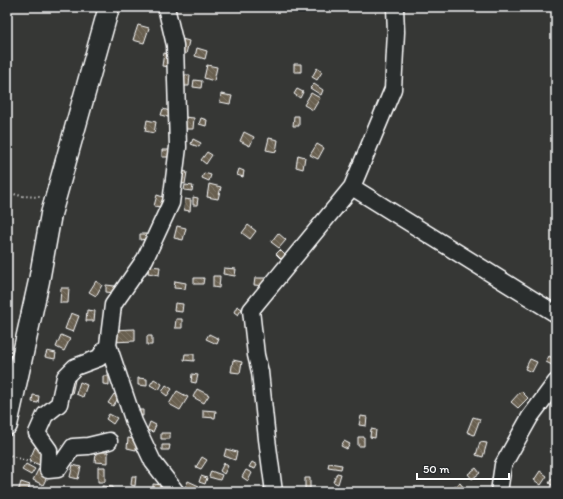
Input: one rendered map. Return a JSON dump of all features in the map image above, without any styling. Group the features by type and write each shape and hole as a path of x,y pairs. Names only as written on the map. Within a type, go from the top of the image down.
{"main road":[{"path":"7,425 39,281 51,214 109,7"}],"street":[{"path":"166,7 175,45 178,147 171,203 146,259 113,305 108,345 134,422 153,462 176,492"},
{"path":"274,492 251,310 352,187 393,89 396,32 395,7"},
{"path":"352,187 556,314"},
{"path":"108,345 99,358 75,367 65,377 59,404 45,415 37,432 48,450 48,470 58,469 73,447 88,446 109,441"},
{"path":"499,492 503,465 530,417 556,382"}],"path":[{"path":"7,192 21,196 55,198"},
{"path":"7,454 48,470"}],"building":[{"path":"138,25 149,28 144,43 133,40"},
{"path":"182,39 189,41 186,54 179,52"},
{"path":"197,48 207,51 205,59 195,56"},
{"path":"164,53 172,55 171,67 162,66"},
{"path":"294,64 301,64 301,72 294,72"},
{"path":"207,65 217,67 214,81 204,78"},
{"path":"317,68 322,72 317,80 312,77"},
{"path":"182,75 190,75 189,86 181,86"},
{"path":"194,80 202,81 201,88 193,87"},
{"path":"314,84 323,90 321,95 310,88"},
{"path":"297,89 303,92 300,98 294,94"},
{"path":"311,93 320,98 313,110 304,105"},
{"path":"221,94 232,96 230,104 220,102"},
{"path":"163,109 173,112 171,118 161,115"},
{"path":"294,116 299,116 299,126 293,126"},
{"path":"184,117 194,118 193,129 183,129"},
{"path":"201,118 207,120 206,126 199,124"},
{"path":"147,120 156,122 154,133 145,131"},
{"path":"244,132 254,137 250,146 240,141"},
{"path":"269,138 278,140 276,152 266,150"},
{"path":"193,139 201,143 199,147 191,144"},
{"path":"317,144 324,148 318,159 310,155"},
{"path":"162,150 172,150 172,157 162,157"},
{"path":"207,152 212,155 206,164 201,160"},
{"path":"298,155 305,157 303,169 296,167"},
{"path":"239,169 244,171 243,177 237,175"},
{"path":"181,171 187,172 185,184 179,183"},
{"path":"204,173 211,175 209,181 202,178"},
{"path":"209,184 221,187 218,199 207,197"},
{"path":"185,185 193,186 192,191 184,190"},
{"path":"157,195 163,197 160,207 154,206"},
{"path":"193,197 198,198 197,205 193,205"},
{"path":"185,199 191,200 190,211 184,210"},
{"path":"248,225 256,231 250,239 242,233"},
{"path":"177,226 186,228 183,240 174,238"},
{"path":"278,233 286,240 279,248 271,242"},
{"path":"140,234 146,234 146,239 140,240"},
{"path":"280,250 285,255 281,259 276,254"},
{"path":"149,266 160,267 159,275 148,273"},
{"path":"224,268 236,269 235,276 223,274"},
{"path":"213,276 220,276 219,288 213,287"},
{"path":"194,278 204,278 203,284 194,284"},
{"path":"255,278 266,278 266,286 254,285"},
{"path":"96,281 102,285 96,296 89,292"},
{"path":"175,281 186,283 185,289 174,288"},
{"path":"106,285 115,286 115,293 106,292"},
{"path":"61,288 69,288 68,303 60,303"},
{"path":"175,303 183,304 182,312 174,311"},
{"path":"237,306 242,309 238,315 234,312"},
{"path":"87,310 95,311 94,321 86,321"},
{"path":"71,313 79,316 73,332 65,329"},
{"path":"176,319 182,319 182,328 175,328"},
{"path":"135,329 135,341 111,342 111,330"},
{"path":"209,334 219,339 217,344 206,339"},
{"path":"61,335 70,339 64,351 56,347"},
{"path":"147,336 152,336 152,345 147,345"},
{"path":"47,351 56,353 55,359 45,357"},
{"path":"185,354 194,354 194,361 184,360"},
{"path":"549,356 556,360 554,366 546,362"},
{"path":"530,359 537,362 532,372 525,369"},
{"path":"233,360 242,362 240,373 231,372"},
{"path":"192,374 198,375 196,383 191,382"},
{"path":"103,376 109,376 109,385 103,384"},
{"path":"138,378 147,379 147,386 138,385"},
{"path":"70,379 75,380 72,394 67,392"},
{"path":"154,379 162,384 159,390 150,385"},
{"path":"80,382 87,385 83,397 76,394"},
{"path":"166,385 172,389 167,396 162,392"},
{"path":"197,389 209,395 204,403 193,397"},
{"path":"177,391 188,397 180,410 169,404"},
{"path":"521,391 528,398 518,408 511,402"},
{"path":"114,394 119,397 113,406 108,403"},
{"path":"33,395 39,396 38,403 32,402"},
{"path":"135,410 143,410 143,416 136,416"},
{"path":"203,410 216,411 215,418 203,417"},
{"path":"109,414 117,418 113,424 106,419"},
{"path":"361,416 367,417 366,426 359,425"},
{"path":"473,417 480,419 474,435 467,432"},
{"path":"150,422 156,425 153,432 147,430"},
{"path":"371,429 376,430 375,438 370,437"},
{"path":"161,433 170,433 170,439 161,439"},
{"path":"358,437 364,437 364,446 358,446"},
{"path":"128,438 137,440 136,450 127,448"},
{"path":"344,441 350,444 347,449 341,446"},
{"path":"480,442 487,443 483,457 476,455"},
{"path":"162,445 170,445 169,450 162,450"},
{"path":"35,447 46,451 40,465 29,461"},
{"path":"226,449 237,452 235,460 224,456"},
{"path":"96,452 108,452 108,463 95,462"},
{"path":"202,457 207,460 201,469 196,467"},
{"path":"252,462 257,465 255,469 249,467"},
{"path":"224,463 228,466 224,474 220,471"},
{"path":"329,463 342,465 341,469 328,467"},
{"path":"26,464 35,469 31,475 22,470"},
{"path":"73,465 81,467 78,479 70,477"},
{"path":"98,467 105,467 105,482 98,482"},
{"path":"39,468 49,473 43,485 33,480"},
{"path":"476,468 480,473 472,479 468,474"},
{"path":"246,470 252,473 248,481 242,477"},
{"path":"211,471 222,475 220,480 209,477"},
{"path":"540,471 547,476 541,485 534,480"},
{"path":"337,473 341,474 338,484 333,482"},
{"path":"132,476 136,476 135,486 131,485"},
{"path":"201,476 207,478 205,484 199,482"},
{"path":"553,477 556,479 556,488 549,483"},
{"path":"305,478 310,478 310,489 305,489"},
{"path":"188,481 199,486 196,492 185,488"},
{"path":"21,482 30,485 27,492 18,492"},
{"path":"460,483 465,489 461,492 454,492 452,489"},
{"path":"153,484 162,485 162,492 153,492"},
{"path":"102,486 113,487 113,492 102,492"}]}
